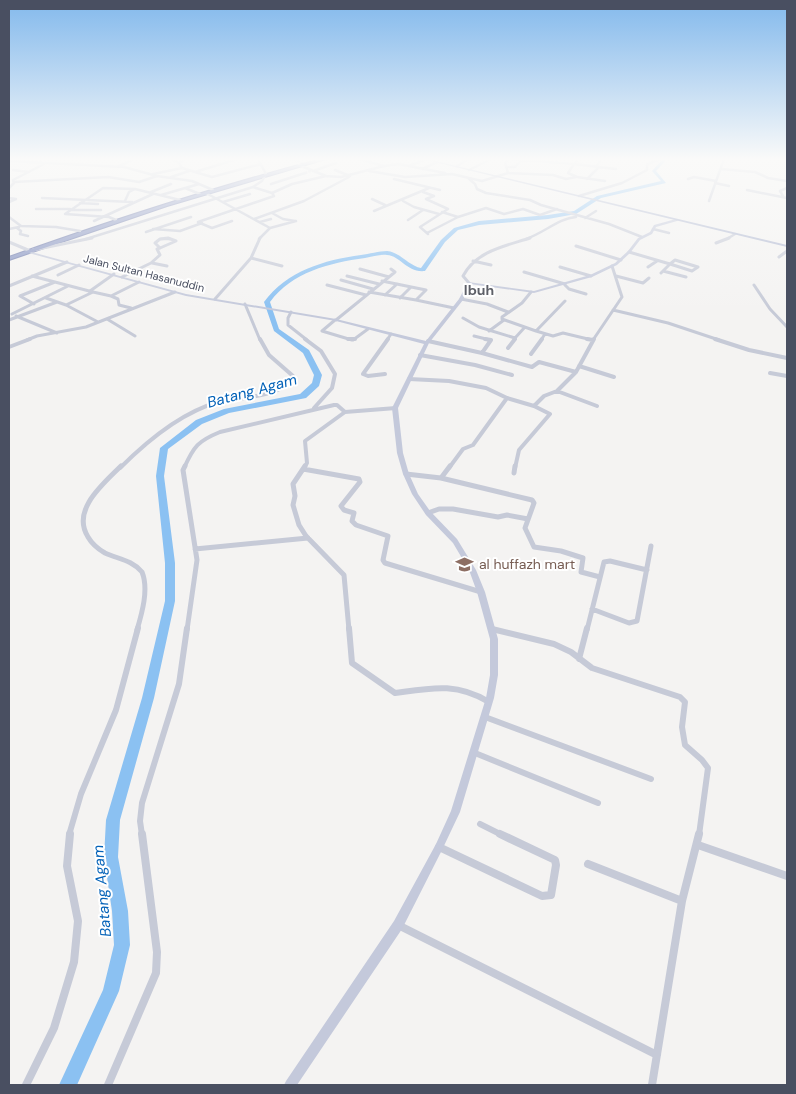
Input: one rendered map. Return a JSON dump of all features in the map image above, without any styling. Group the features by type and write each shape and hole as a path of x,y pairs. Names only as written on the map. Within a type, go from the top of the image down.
{"highway":[{"path":"29,251 80,231 149,210"},
{"path":"9,258 151,210"}],"main road":[{"path":"637,210 787,246"}],"street":[{"path":"70,210 65,214 116,220"},
{"path":"81,216 88,210"},
{"path":"94,221 116,210"},
{"path":"9,242 29,251 100,236 184,210"},
{"path":"153,229 180,231 233,210"},
{"path":"238,210 270,228"},
{"path":"254,218 280,210"},
{"path":"423,210 458,217"},
{"path":"408,220 423,210"},
{"path":"446,210 420,227 428,233 441,224 480,210"},
{"path":"492,210 504,214 519,210"},
{"path":"526,210 540,215 559,210"},
{"path":"559,210 609,224 642,237"},
{"path":"596,211 584,218 571,217 560,220 544,232 496,249 473,261 465,269 462,276 469,283 531,292 565,284 591,276 612,266 621,260 642,237 651,233 658,225 676,220"},
{"path":"179,212 212,228 232,221"},
{"path":"215,299 251,258 258,240 270,228 296,221 272,213"},
{"path":"9,217 21,226"},
{"path":"146,232 191,217"},
{"path":"260,222 271,219"},
{"path":"429,222 441,224"},
{"path":"9,229 21,226 56,227 80,231"},
{"path":"17,228 20,230 20,234 28,236"},
{"path":"653,229 669,234"},
{"path":"716,243 735,234"},
{"path":"122,277 152,263 160,255 156,250 176,241 166,237 162,238 155,243 160,248"},
{"path":"576,246 621,260"},
{"name":"Jalan Sultan Hasanuddin","path":"29,251 175,292 336,320 428,342"},
{"path":"780,257 787,251"},
{"path":"629,252 670,265 692,271 698,267 676,260 670,265 662,272 686,277"},
{"path":"251,258 282,266"},
{"path":"473,261 491,265"},
{"path":"648,267 657,261"},
{"path":"9,286 67,262"},
{"path":"152,263 167,266"},
{"path":"58,275 78,265"},
{"path":"534,406 544,396 557,390 576,372 593,340 622,297 612,266"},
{"path":"560,267 591,276"},
{"path":"360,269 389,277"},
{"path":"368,329 354,340 322,331 395,272 391,269"},
{"path":"524,272 565,284 569,289 586,294"},
{"path":"66,305 92,292 114,274"},
{"path":"32,276 111,296 118,299 119,305 131,308"},
{"path":"347,276 379,284"},
{"path":"616,276 644,283 649,278"},
{"path":"341,280 373,289"},
{"path":"382,281 426,289 416,300"},
{"path":"34,304 20,296 56,282"},
{"path":"111,296 139,282"},
{"path":"290,1085 398,925 439,847 455,812 489,702 494,675 492,629 481,592 472,570 455,541 428,513 415,494 406,474 400,453 396,408 420,355 461,299 469,283"},
{"path":"385,295 397,284"},
{"path":"327,285 454,308"},
{"path":"754,285 787,328"},
{"path":"10,314 68,286"},
{"path":"400,298 411,287"},
{"path":"41,288 53,294"},
{"path":"9,347 43,334 78,329 175,292"},
{"path":"504,320 502,317 522,303 531,292"},
{"path":"46,298 66,305 98,322"},
{"path":"461,299 487,304 508,312"},
{"path":"536,331 565,301"},
{"path":"9,320 58,302"},
{"path":"26,1085 42,1058 54,1030 75,956 78,919 68,874 67,859 74,815 86,780 116,710 127,676 142,608 143,574 129,561 100,550 82,529 83,514 96,491 158,434 171,425 217,403 274,392 288,386 292,382 293,376 266,350 256,332 245,304"},
{"path":"613,310 679,326 749,350 787,358"},
{"path":"291,312 288,318 288,325 321,351 335,374 332,388 313,409"},
{"path":"10,314 57,333"},
{"path":"463,318 489,331 515,338"},
{"path":"107,319 135,336"},
{"path":"504,320 553,336 562,332 593,340"},
{"path":"489,331 504,320"},
{"path":"508,348 525,327"},
{"path":"385,374 368,376 363,374 390,334"},
{"path":"530,354 545,334"},
{"path":"474,336 491,340 482,353"},
{"path":"428,342 482,353 532,367 538,362 576,372"},
{"path":"420,355 475,365 512,375"},
{"path":"579,366 614,377"},
{"path":"770,373 787,376"},
{"path":"409,379 470,385 497,392 550,414 519,450 514,473"},
{"path":"557,390 597,406"},
{"path":"441,478 444,471 458,460 463,449 473,445 508,398"},
{"path":"108,1085 156,973 156,952 140,821 142,803 179,684 197,560 183,470 190,452 197,444 220,432 337,405 345,412"},
{"path":"396,408 345,412 304,441 307,463 293,484 295,496 293,505 299,525 308,538 344,575 352,662 395,693 454,687 475,692 489,702"},
{"path":"303,469 359,480 360,482 341,506 344,510 354,512 352,521 356,525 388,536 383,560 385,564 481,592"},
{"path":"406,474 441,478 532,500 534,503 526,530 534,548 561,551 582,558 580,571 600,577"},
{"path":"428,513 440,509 453,509 498,517 507,515 528,519"},
{"path":"195,549 308,538"},
{"path":"592,610 628,623 635,623 651,546"},
{"path":"579,659 604,564 607,561 647,570"},
{"path":"492,629 540,639 568,650 592,668 680,697 685,702 683,741 686,748 704,761 708,768 698,845 682,901 652,1085"},
{"path":"485,717 651,779"},
{"path":"474,753 598,803"},
{"path":"439,847 542,896 551,895 556,866 555,860 480,824"},
{"path":"698,845 787,876"},
{"path":"588,864 682,901"},
{"path":"398,925 657,1055"}],"waterway":[{"name":"Batang Agam","path":"68,1085 111,991 122,945 120,911 111,857 113,820 148,698 170,601 170,563 160,476 164,448 199,422 227,411 303,396 316,384 318,375 306,352 276,330 267,302 276,290 289,280 304,272 338,261 388,253 413,268 423,270 443,241 456,229 479,223 548,217 579,210"}],"place":[{"name":"al huffazh mart","path":"465,564"}],"district":[{"name":"Ibuh","path":"479,290"}]}
